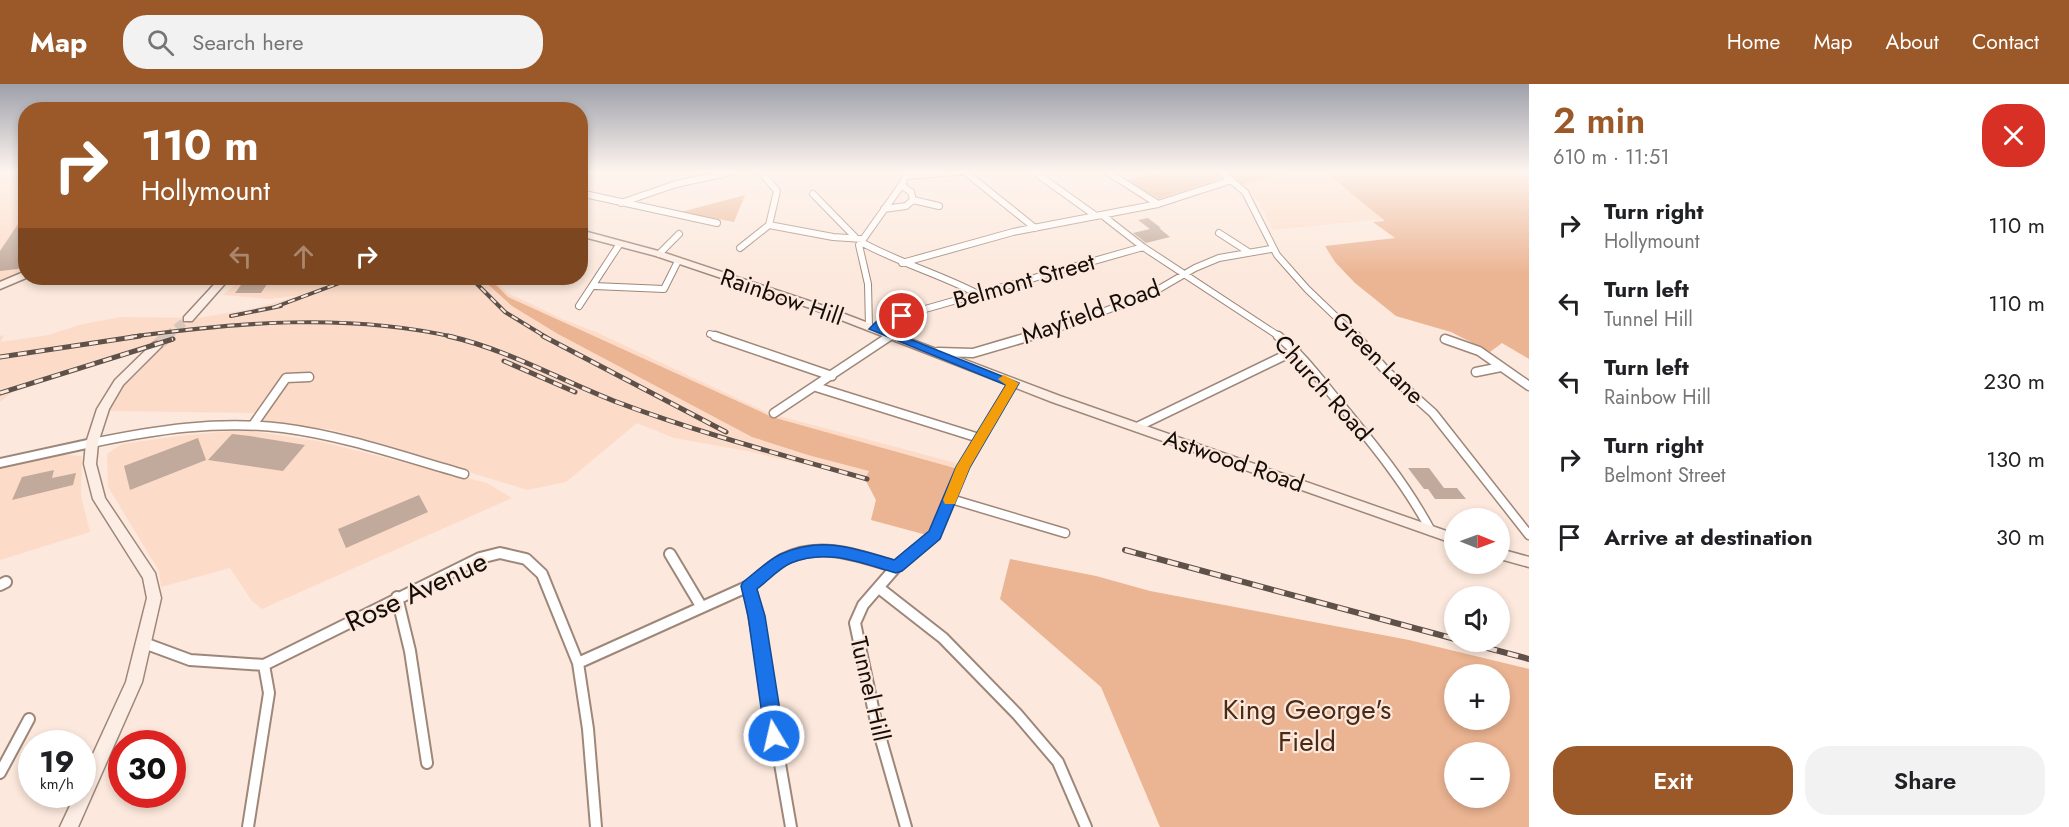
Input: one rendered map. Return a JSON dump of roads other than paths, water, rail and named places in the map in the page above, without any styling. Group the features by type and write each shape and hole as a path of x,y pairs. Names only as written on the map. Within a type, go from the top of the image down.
{"main road":[{"name":"Rainbow Hill","path":"588,236 658,254 872,328 1013,383"},
{"path":"0,286 18,278"},
{"path":"188,319 219,285"},
{"path":"69,827 109,744 134,682 154,598 150,577 99,499 90,464 92,443 103,409 119,383 157,345"},
{"name":"Astwood Road","path":"1013,383 1444,535"},
{"path":"1510,557 1529,562"}],"street":[{"path":"633,206 717,224"},
{"path":"740,248 769,225 774,206"},
{"path":"825,206 859,239 902,263 950,279 978,294"},
{"path":"872,328 868,284 859,239 884,208 906,206"},
{"path":"1008,206 1035,228"},
{"path":"1084,206 1185,275"},
{"path":"902,263 966,244 1035,228 1150,206"},
{"name":"Green Lane","path":"1252,206 1272,249 1307,289 1350,329 1386,371 1433,413 1529,535"},
{"path":"769,225 833,237 859,239"},
{"path":"1219,233 1247,251"},
{"path":"658,254 679,234"},
{"path":"579,306 619,245"},
{"name":"Belmont Street","path":"872,328 883,321 1143,247"},
{"name":"Mayfield Road","path":"930,351 966,354 1059,328 1152,293 1219,258 1247,251 1272,249"},
{"path":"594,286 664,289 678,261"},
{"name":"Church Road","path":"1185,275 1261,323 1296,350 1413,497 1431,531"},
{"path":"710,334 832,376"},
{"path":"774,413 890,336"},
{"path":"1445,339 1467,345 1529,387"},
{"path":"1137,427 1296,350"},
{"path":"1476,372 1502,367"},
{"path":"253,425 286,378 309,377"},
{"name":"Tunnel Hill","path":"906,827 876,722 855,623 863,605 896,567 935,534 963,467 1013,383"},
{"path":"816,387 979,438"},
{"path":"0,463 92,443 183,427 253,425 323,435 464,474"},
{"path":"951,499 1065,533"},
{"path":"578,663 749,586 785,559 822,549 839,550 896,567"},
{"name":"Rose Avenue","path":"264,665 397,597 480,558 500,553 526,559 542,574 578,663 588,729 596,827"},
{"path":"670,554 701,606"},
{"path":"749,586 756,616 790,827"},
{"path":"879,588 943,638 1017,714 1058,762 1086,827"},
{"path":"397,597 410,651 427,763"},
{"path":"144,643 170,656 205,663 245,661 264,665 269,693 248,827"},
{"path":"0,773 29,719"}],"tunnel":[{"path":"166,337 188,319"},
{"path":"157,345 168,336"}],"railway":[{"path":"275,307 334,285"},
{"path":"478,285 505,312 546,337"},
{"path":"231,316 281,306"},
{"path":"130,337 211,327 292,322 373,325 414,329 454,337"},
{"path":"0,357 140,336"},
{"path":"448,336 511,356 614,401 676,423 867,479"},
{"path":"543,336 726,432"},
{"path":"0,393 173,339"},
{"path":"504,361 575,392"},
{"path":"1130,551 1125,550 1444,636"},
{"path":"1503,652 1529,659"}],"park label":[{"name":"King George's Field","path":"1307,725"}]}
